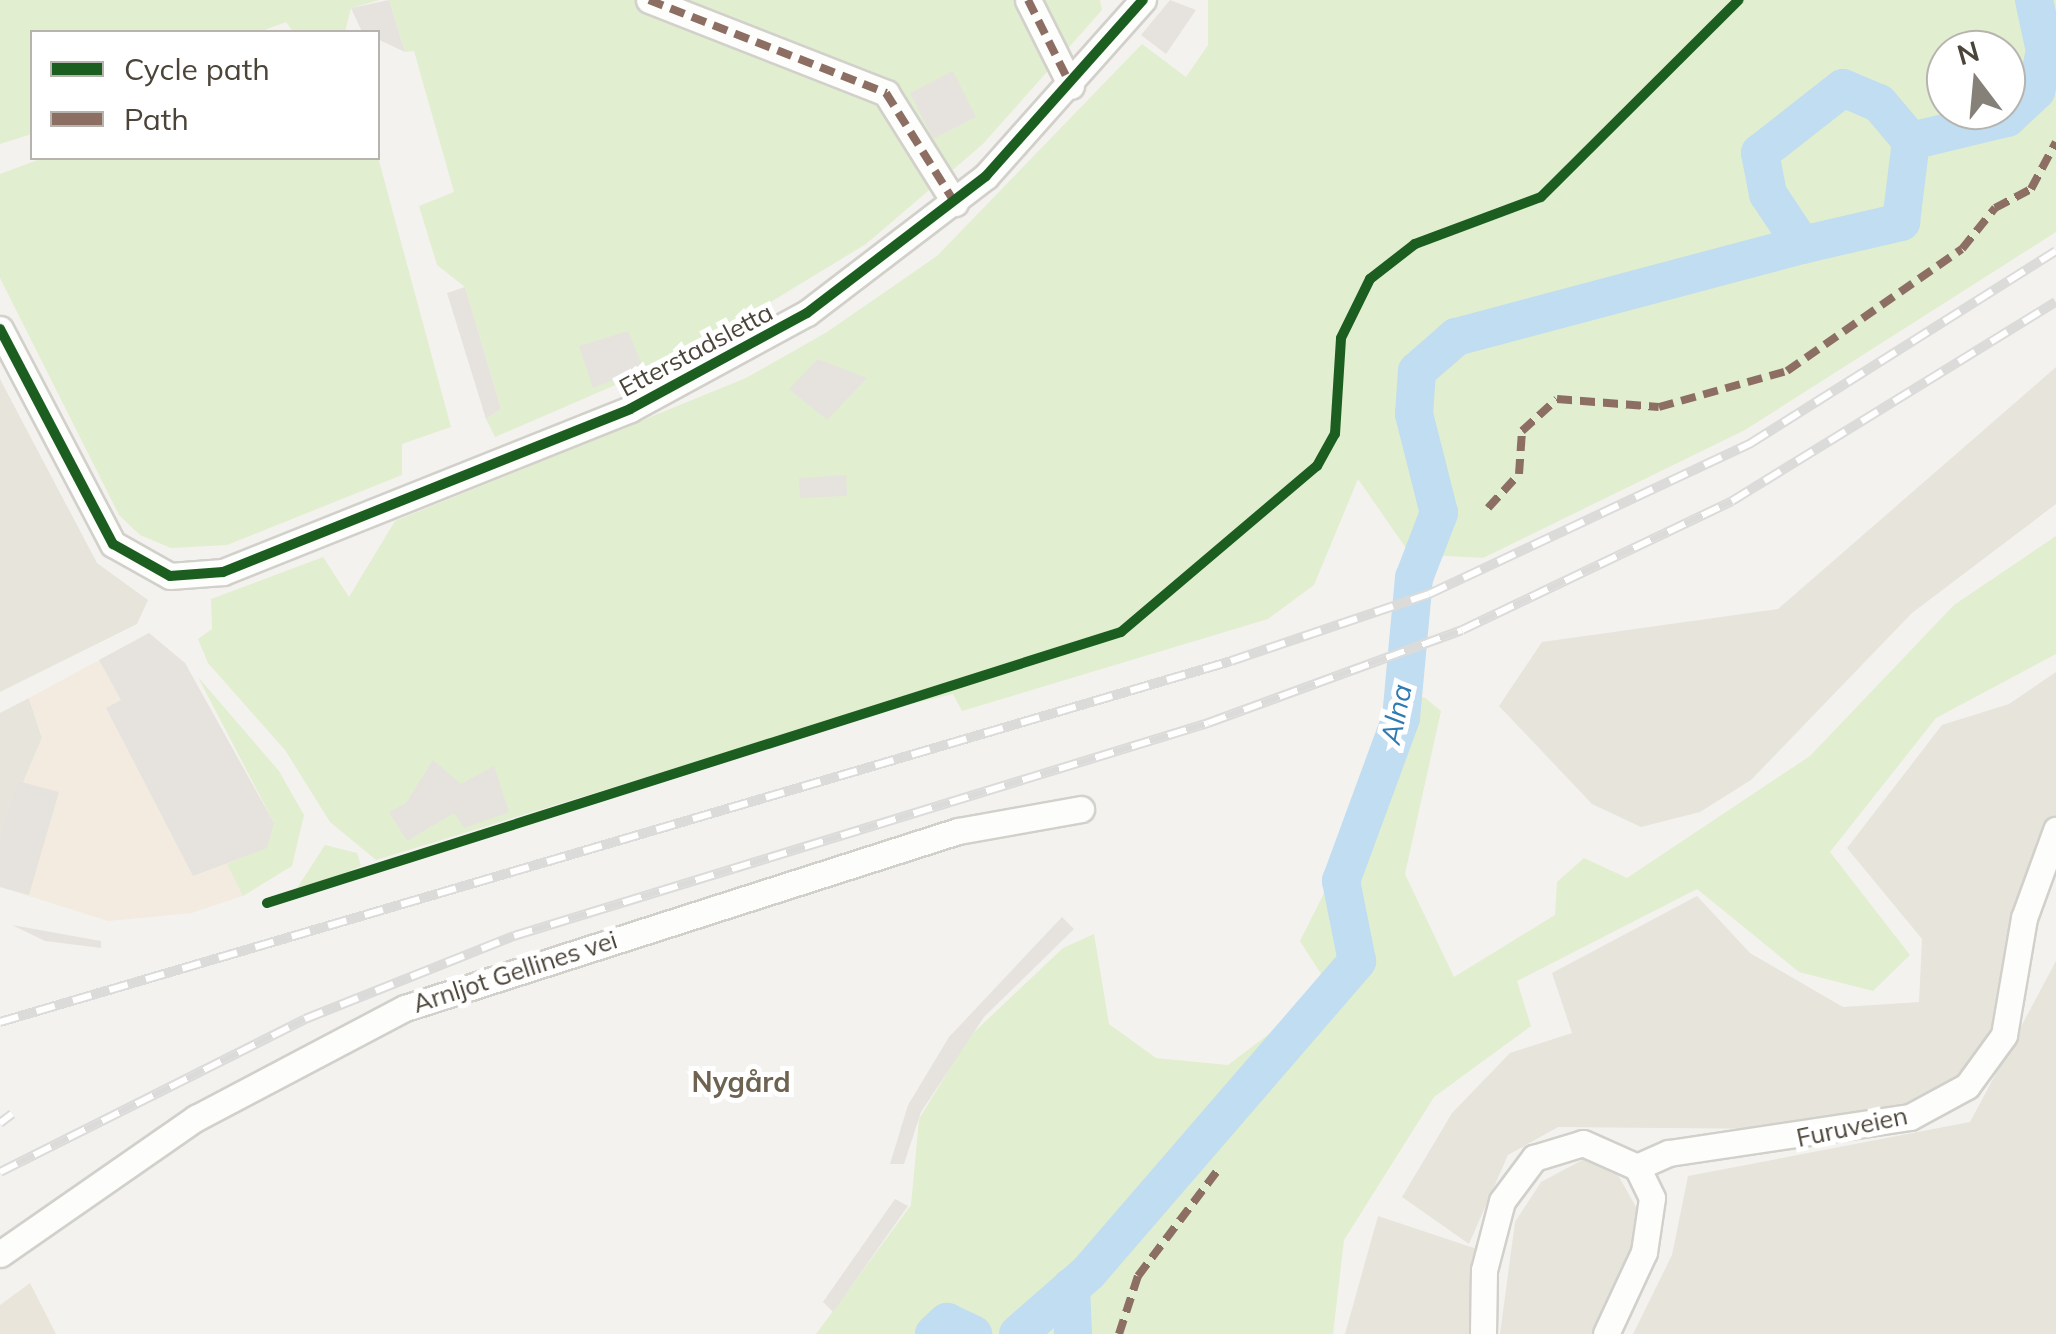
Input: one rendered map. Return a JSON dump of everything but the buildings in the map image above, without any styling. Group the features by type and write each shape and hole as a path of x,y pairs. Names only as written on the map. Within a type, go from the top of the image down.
{"street":[{"path":"649,0 886,93 955,203"},
{"path":"1028,0 1072,86"},
{"name":"Etterstadsletta","path":"0,329 101,530 133,561 170,576 243,565 673,389 850,285 955,203 1072,86 1144,0"},
{"name":"Arnljot Gellines vei","path":"0,1254 196,1118 405,1008 958,831 1081,809"},
{"name":"Furuveien","path":"1637,1167 1668,1153 1910,1116 1967,1086 2004,1034 2024,918 2056,830"},
{"path":"1483,1334 1488,1243 1522,1170 1549,1149 1583,1143 1637,1167 1652,1225 1606,1334"}],"shaded area":[{"path":"389,0 405,52 380,40 380,30 361,30 351,8"},
{"path":"1170,0 1196,10 1166,54 1141,35"},
{"path":"953,71 976,117 933,139 910,93"},
{"path":"465,287 501,409 486,419 447,293"},
{"path":"628,331 643,367 593,388 579,346"},
{"path":"818,359 867,378 827,420 789,389"},
{"path":"2056,367 2056,504 1912,613 1751,780 1700,812 1641,827 1592,804 1499,706 1542,642 1778,609"},
{"path":"0,379 97,563 148,600 137,624 0,692"},
{"path":"846,475 847,496 800,498 799,478"},
{"path":"149,633 185,663 274,823 267,848 228,864 243,896 192,913 108,921 0,887 0,837 42,738 29,698"},
{"path":"149,633 185,663 274,823 267,848 193,876 106,708 121,700 99,660"},
{"path":"2056,672 2056,848 1983,1058 1941,1096 1771,1129 1558,1127 1508,1155 1469,1244 1402,1197 1452,1113 1510,1053 1572,1033 1552,973 1697,896 1750,953 1843,1007 1919,1002 1922,939 1847,848 1942,725 2009,704"},
{"path":"29,698 42,738 0,837 0,713"},
{"path":"433,760 461,784 494,766 509,812 464,828 454,813 407,841 389,812 406,803"},
{"path":"18,781 59,792 29,895 0,887 0,837"},
{"path":"1062,917 1074,929 984,1017 921,1112 904,1164 890,1164 908,1105 949,1037"},
{"path":"12,925 101,941 101,948 45,941"},
{"path":"2056,961 2056,1334 1633,1334 1672,1255 1688,1176 1970,1122"},
{"path":"1586,1158 1618,1175 1636,1207 1637,1237 1598,1334 1500,1334 1515,1222 1541,1182"},
{"path":"895,1199 908,1206 833,1312 823,1302"},
{"path":"1378,1216 1480,1250 1473,1334 1345,1334"},
{"path":"30,1283 56,1334 0,1334 0,1305"}],"green space":[{"path":"0,0 379,0 351,8 346,30 292,30 286,22 264,30 30,30 30,135 0,144"},
{"path":"389,0 1100,0 1102,10 983,144 866,244 680,357 495,437 486,419 501,409 465,287 437,265 419,206 454,192 414,51 405,52"},
{"path":"1208,0 2056,0 2056,232 1745,430 1483,558 1410,554 1358,479 1314,585 1268,619 962,711 953,694 787,734 376,860 330,822 285,750 208,663 198,639 212,629 211,599 323,557 349,597 395,521 746,378 827,332 937,256 1142,44 1186,77 1208,45"},
{"path":"38,160 379,160 451,427 402,444 402,475 227,545 171,548 140,535 119,515 0,278 0,174"},
{"path":"2056,536 2056,654 1936,718 1830,852 1910,955 1873,991 1799,972 1697,889 1517,981 1531,1026 1434,1097 1344,1240 1333,1334 816,1334 911,1205 919,1119 969,1037 1063,948 1094,934 1109,1024 1156,1058 1228,1065 1330,988 1300,941 1394,754 1404,706 1424,697 1441,711 1405,874 1454,977 1555,915 1557,882 1584,858 1627,878 1810,756 1954,605"},
{"path":"198,677 279,771 304,815 292,866 243,896 227,864 267,847 274,823"},
{"path":"325,845 357,853 361,866 292,896"}],"waterway":[{"name":"Alna","path":"1018,1334 1088,1273 1357,961 1341,881 1401,718 1414,578 1439,513 1414,414 1417,371 1456,337 1802,245 1768,194 1760,153 1843,88 1879,103 1911,141 2007,118 2036,91 2045,51 2034,0"},
{"name":"Alna","path":"1802,245 1901,222 1911,141"},
{"path":"1071,1287 1073,1334"},
{"path":"934,1334 947,1322 973,1334"}],"railway":[{"path":"0,1022 1231,661 1429,594 1751,443 2056,251"},
{"path":"0,1172 305,1019 514,936 1208,723 1462,630 1732,501 2056,302"},
{"path":"0,1123 12,1114"}],"marked path":[{"path":"649,0 886,93 955,203"},
{"path":"1028,0 1071,86"},
{"path":"1488,508 1519,474 1522,431 1557,399 1659,407 1787,371 1962,249 1995,208 2031,189 2056,142"},
{"path":"1119,1334 1138,1276 1218,1170"}],"cycle path":[{"path":"0,329 113,544 170,576 223,572 630,409 807,313 986,176 1143,0"},
{"path":"267,903 1121,632 1317,466 1335,434 1341,338 1370,279 1415,244 1541,197 1739,0"}],"district":[{"name":"Nygård","path":"741,1082"}]}
